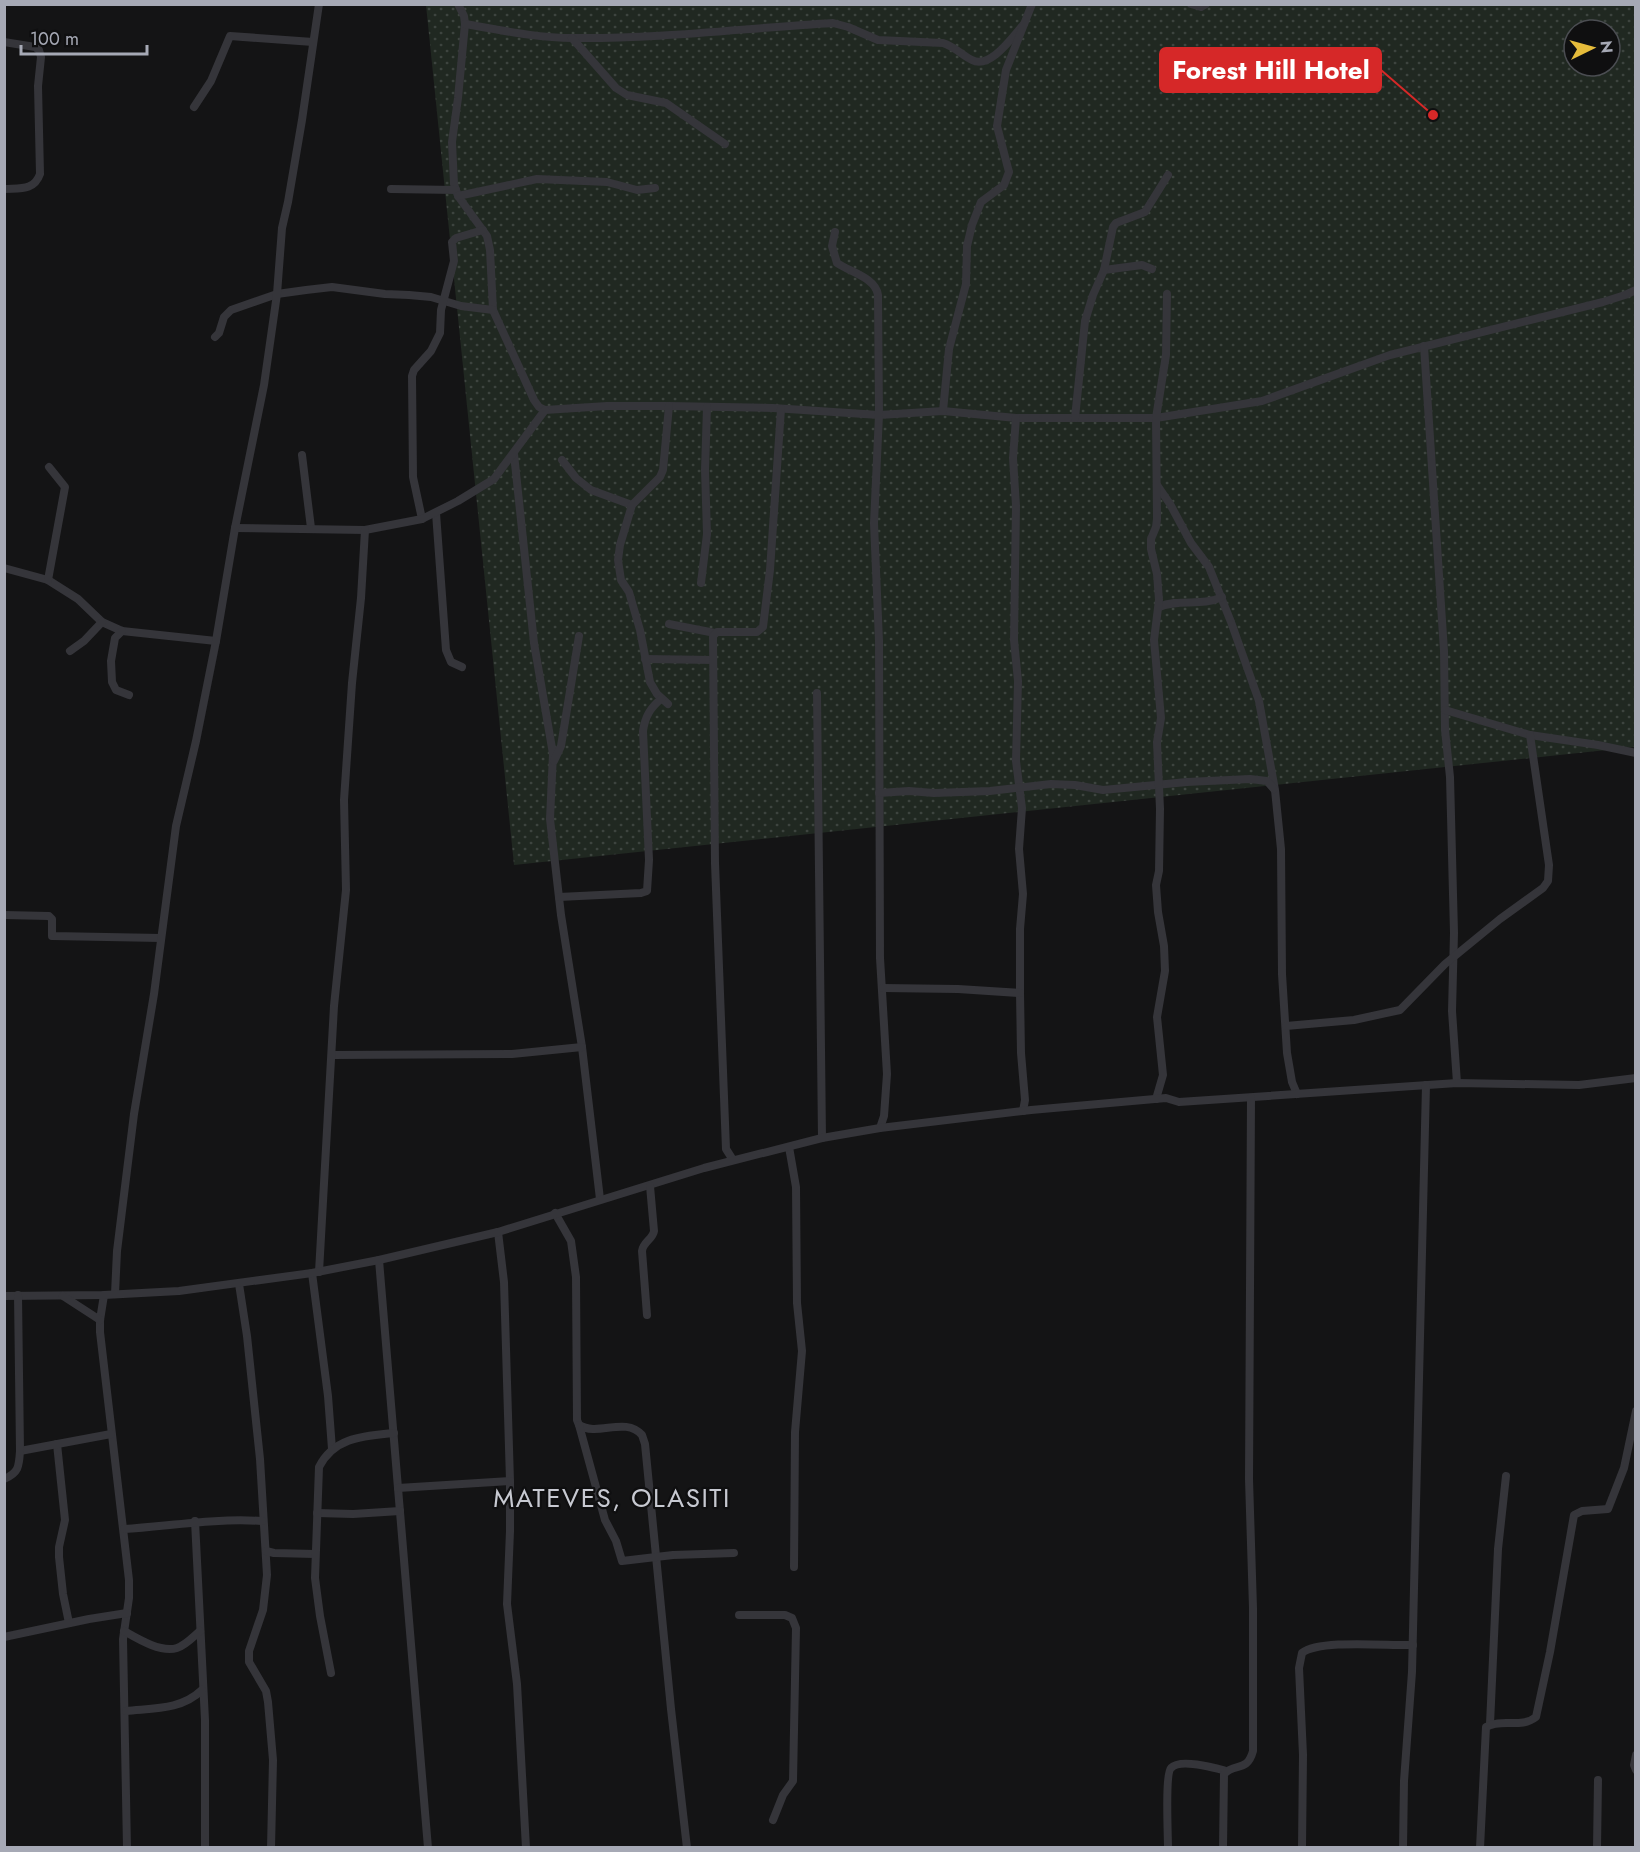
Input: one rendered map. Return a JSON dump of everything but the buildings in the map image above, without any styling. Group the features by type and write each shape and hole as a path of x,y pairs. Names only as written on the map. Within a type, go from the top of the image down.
{"street":[{"path":"116,1294 117,1251 134,1114 154,994 176,826 216,641 235,528 264,385 277,294 282,228 292,179 319,4"},
{"path":"458,4 465,24 452,142 453,174 457,193 483,230 490,250 493,310 534,400 539,407 545,410 607,406 669,406 879,415 943,411 1016,418 1156,418 1262,401 1357,366 1424,346 1592,304 1635,290"},
{"path":"943,411 946,366 966,284 967,246 972,225 981,202 1004,185 1009,172 997,126 1005,76 1032,4"},
{"path":"1191,4 1201,7 1206,4"},
{"path":"465,24 573,38 711,34 833,23 878,40 943,43 976,62 987,61 998,54 1024,24"},
{"path":"194,107 211,81 230,36 313,42"},
{"path":"573,38 615,88 627,95 666,103 725,144"},
{"path":"4,42 35,47 39,50 41,57 38,86 40,174 33,185 4,189"},
{"path":"1075,418 1085,321 1104,270 1114,226 1145,212 1168,175"},
{"path":"391,189 457,193 537,179 607,182 637,190 655,188"},
{"path":"422,519 413,477 412,376 438,340 441,310 454,261 454,240 483,230"},
{"path":"835,232 832,246 837,263 870,281 877,290 879,415 874,523 879,640 880,958 887,1074 884,1116 880,1128"},
{"path":"1104,270 1142,265 1152,269"},
{"path":"215,337 219,333 224,317 231,310 277,294 332,287 431,297 461,306 493,310"},
{"path":"1156,1098 1163,1075 1157,1017 1165,971 1164,946 1156,894 1160,809 1158,734 1161,718 1154,640 1159,607 1157,574 1151,539 1157,519 1156,418 1166,355 1167,294"},
{"path":"1424,346 1443,651 1444,711 1450,777 1454,913 1452,1011 1457,1083"},
{"path":"668,705 661,699 650,682 640,630 629,592 621,580 618,560 632,505 660,477 663,470 669,406"},
{"path":"701,583 707,534 705,470 707,407"},
{"path":"669,624 715,633 757,632 763,627 770,570 781,409"},
{"path":"235,528 364,530 422,519 494,479 545,410"},
{"path":"1016,418 1013,458 1016,506 1014,653 1018,681 1016,761 1022,808 1020,864 1023,894 1020,929 1020,993 1023,1111"},
{"path":"514,454 534,643 554,762"},
{"path":"302,455 310,528"},
{"path":"562,460 576,478 591,490 632,505"},
{"path":"48,580 65,487 49,467"},
{"path":"1157,485 1191,543 1209,567 1259,701 1269,748 1281,849 1282,974 1290,1070 1297,1094"},
{"path":"436,513 446,650 452,662 462,667"},
{"path":"332,1449 315,1273 333,1055 336,985 346,890 344,800 364,530"},
{"path":"4,568 48,580 78,599 102,622 118,629 216,641"},
{"path":"1159,607 1169,603 1211,602 1222,597"},
{"path":"70,651 84,641 102,622"},
{"path":"118,629 111,661 112,682 116,690 129,695"},
{"path":"715,633 713,636 714,836 721,1044 726,1149 733,1160"},
{"path":"579,636 561,746 554,762 550,790 550,819 559,897 582,1047 600,1199"},
{"path":"645,659 713,660"},
{"path":"817,693 822,1138"},
{"path":"559,897 647,891 649,860 642,731 650,709 661,699"},
{"path":"1444,711 1530,735 1635,753"},
{"path":"1286,1026 1353,1020 1400,1010 1433,975 1453,958 1500,919 1544,888 1548,881 1549,865 1530,735"},
{"path":"879,794 909,791 934,793 990,791 1065,784 1103,790 1261,780 1270,783 1275,790"},
{"path":"4,915 50,916 52,919 50,934 54,936 161,938"},
{"path":"883,988 1020,993"},
{"path":"333,1055 512,1054 582,1047"},
{"path":"4,1296 104,1295 179,1291 315,1273 498,1232 555,1212 733,1160 822,1138 880,1128 1156,1098 1179,1102 1457,1083 1579,1085 1635,1078"},
{"path":"1403,1848 1404,1781 1413,1645 1426,1085"},
{"path":"1168,1848 1170,1768 1190,1764 1226,1771 1245,1765 1250,1761 1253,1751 1250,1479 1251,1098"},
{"path":"789,1147 796,1187 797,1303 802,1350 795,1432 794,1567"},
{"path":"647,1315 642,1251 654,1234 650,1186"},
{"path":"555,1212 573,1248 576,1277 577,1420 605,1520 616,1541 621,1559 627,1561 734,1553"},
{"path":"498,1232 504,1282 510,1481 507,1604 517,1684 526,1848"},
{"path":"379,1260 428,1848"},
{"path":"239,1284 260,1459 262,1521 266,1551 266,1592 263,1610 249,1651 249,1662 251,1669 266,1691 268,1702 273,1760 271,1848"},
{"path":"4,1479 16,1474 20,1451 18,1295"},
{"path":"62,1295 100,1320"},
{"path":"104,1295 100,1320 129,1581 124,1631 127,1848"},
{"path":"1480,1848 1486,1727 1490,1724 1525,1723 1536,1717 1574,1515 1577,1512 1608,1509 1624,1468 1635,1412"},
{"path":"579,1425 590,1430 630,1427 642,1435 687,1848"},
{"path":"331,1673 315,1578 319,1467 332,1449 344,1441 357,1437 394,1433"},
{"path":"20,1451 111,1434"},
{"path":"57,1444 65,1526 59,1547 59,1557 69,1623"},
{"path":"1490,1724 1498,1549 1506,1476"},
{"path":"398,1488 510,1481"},
{"path":"317,1514 400,1511"},
{"path":"124,1529 195,1521 262,1521"},
{"path":"195,1521 206,1741 205,1848"},
{"path":"266,1551 315,1554"},
{"path":"4,1637 127,1613"},
{"path":"739,1615 785,1615 792,1618 796,1628 793,1781 783,1795 773,1820"},
{"path":"124,1631 159,1647 174,1649 189,1641 200,1631"},
{"path":"1302,1848 1299,1668 1302,1653 1306,1649 1322,1646 1413,1645"},
{"path":"126,1711 181,1704 193,1699 202,1690"},
{"path":"1635,1755 1635,1770"},
{"path":"1223,1848 1222,1778 1226,1771"},
{"path":"1597,1848 1598,1780"}],"shaded area":[{"path":"426,5 1635,5 1635,747 514,865"}],"place":[{"name":"Forest Hill Hotel","path":"1433,115"}],"district":[{"name":"MATEVES, OLASITI","path":"612,1498"}]}
